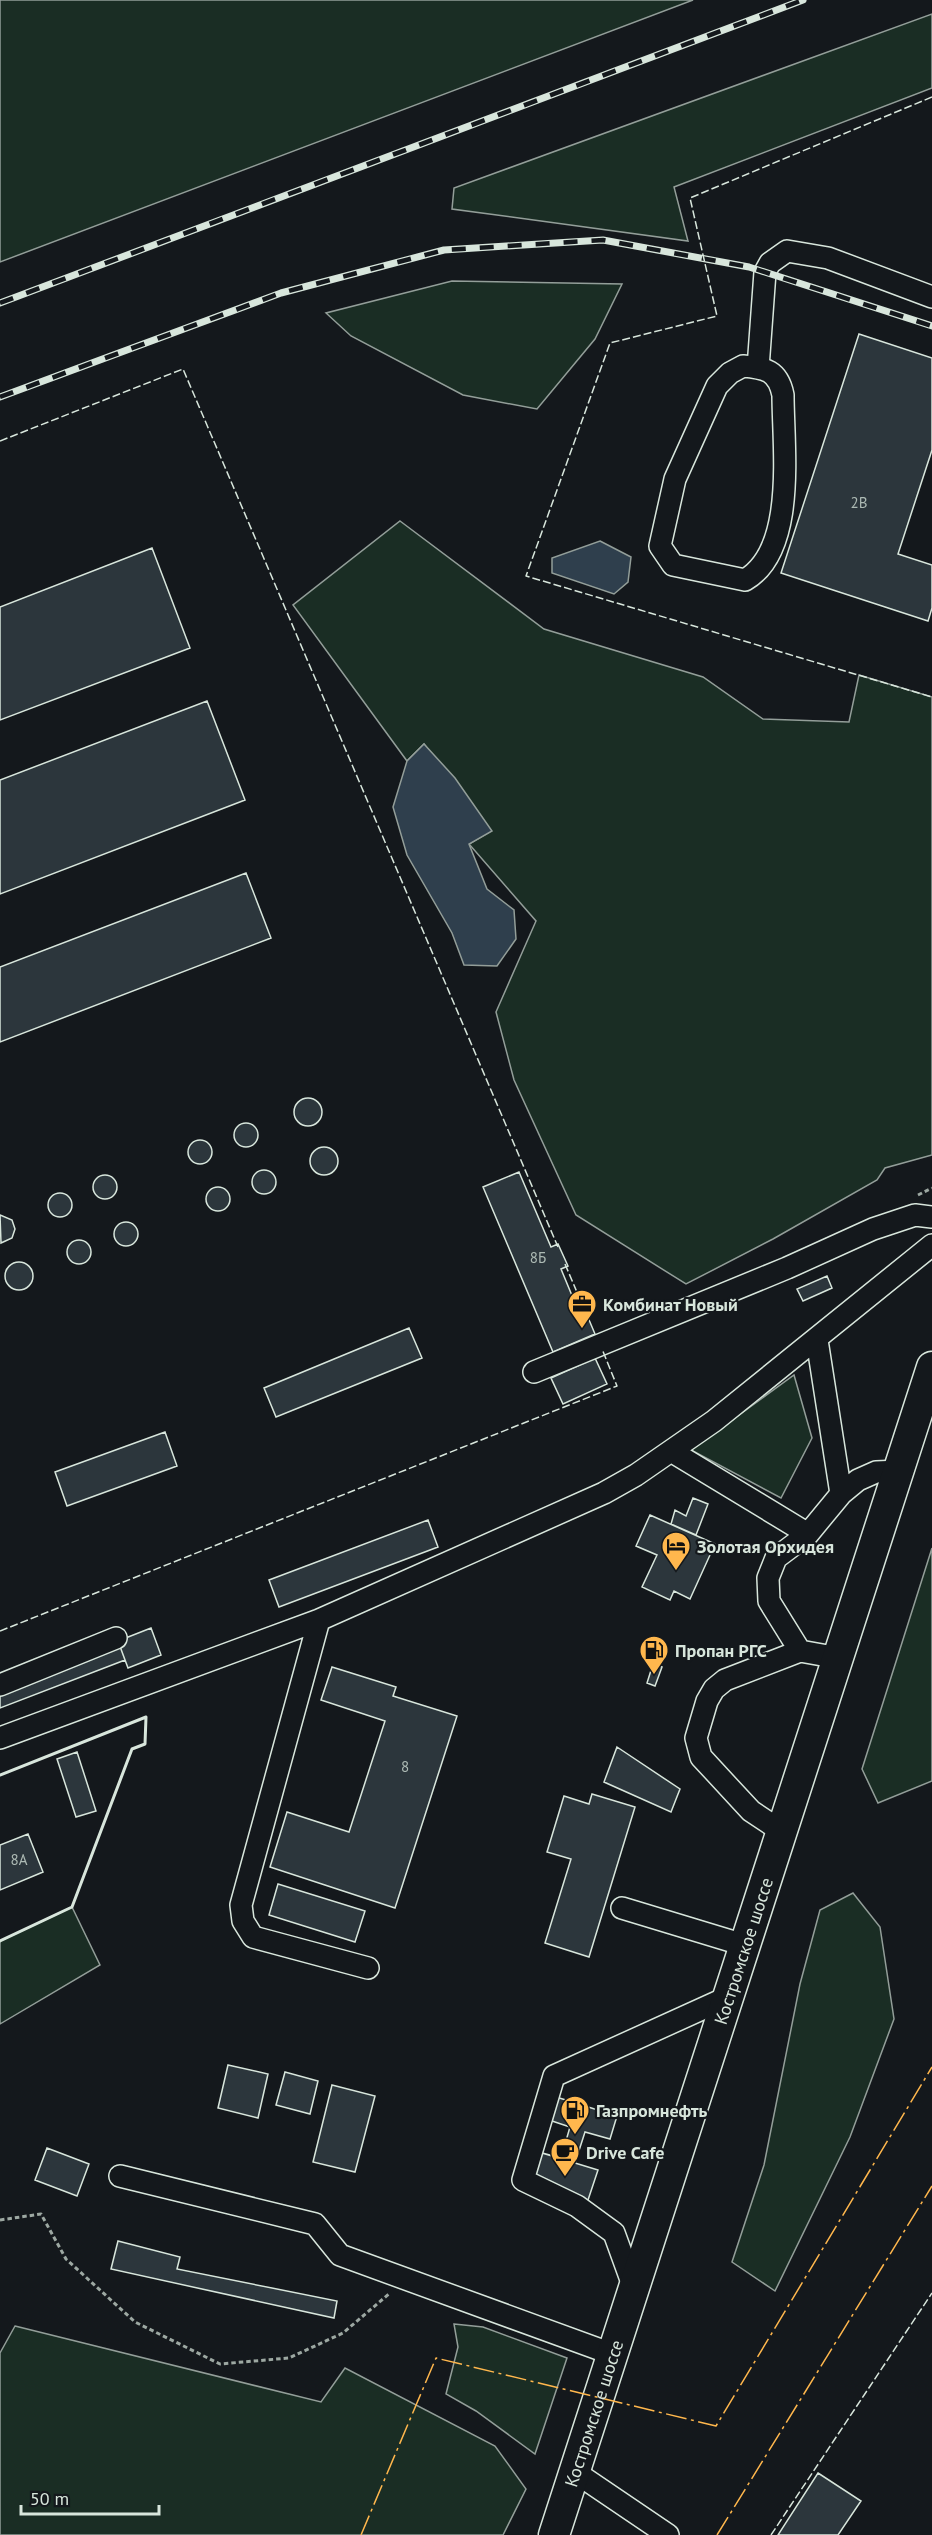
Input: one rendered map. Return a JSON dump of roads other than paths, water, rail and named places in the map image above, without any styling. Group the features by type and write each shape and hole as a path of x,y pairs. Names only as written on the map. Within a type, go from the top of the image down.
{"highway":[{"name":"Костромское шоссе","path":"554,2535 932,1367"}],"street":[{"path":"758,368 765,272 770,263 787,251 828,258 932,297"},
{"path":"742,366 758,368 776,375 783,395 782,506 778,533 765,561 756,573 745,580 673,565 660,546 675,479 717,386 730,373 742,366"},
{"path":"534,1372 787,1268 873,1229 915,1215 932,1217"},
{"path":"0,1738 320,1620 566,1512 636,1475 817,1340 932,1245"},
{"path":"817,1340 841,1494"},
{"path":"671,1451 808,1534"},
{"path":"800,1651 769,1600 768,1578 776,1558 808,1534 841,1494 858,1480 876,1472 900,1471"},
{"path":"320,1620 241,1905 243,1921 253,1936 368,1968"},
{"path":"0,1684 116,1638"},
{"path":"782,1831 751,1811 701,1757 696,1738 707,1701 714,1689 725,1680 800,1651 839,1658"},
{"path":"622,1908 744,1945"},
{"path":"634,2288 614,2233 577,2206 523,2180 554,2076 726,1998"},
{"path":"120,2176 315,2224 340,2255 612,2354"},
{"path":"574,2472 668,2535"}],"water":[{"path":"600,541 631,557 628,582 614,594 552,573 552,558"},
{"path":"424,744 455,778 492,831 469,844 487,889 514,910 516,939 497,966 464,965 452,933 407,855 393,807 407,761"}],"railway":[{"path":"0,303 803,0"},
{"path":"0,397 281,293 444,250 603,240 749,267 932,326"}],"place":[{"name":"Комбинат Новый","path":"582,1330"},
{"name":"Золотая Орхидея","path":"676,1572"},
{"name":"Пропан РГС","path":"654,1676"},
{"name":"Газпромнефть","path":"575,2136"},
{"name":"Drive Cafe","path":"565,2178"}]}
